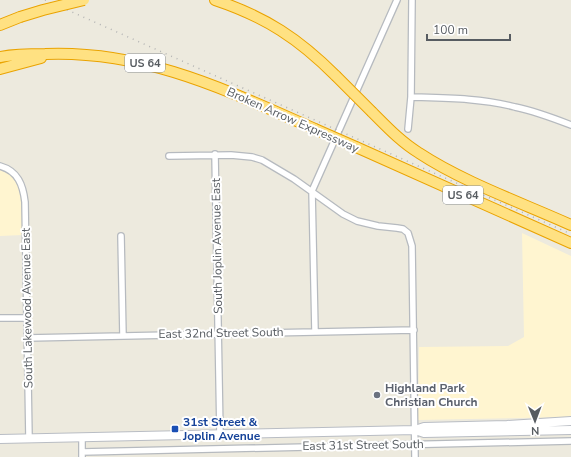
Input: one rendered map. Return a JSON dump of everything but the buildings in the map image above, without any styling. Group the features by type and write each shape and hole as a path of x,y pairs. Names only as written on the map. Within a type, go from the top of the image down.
{"highway":[{"path":"0,25 43,10 84,0"},
{"name":"US 64","path":"215,0 245,11 274,25 303,45 387,127 407,144 430,160 478,184 571,225"},
{"path":"0,69 59,53"},
{"name":"Broken Arrow Expressway","path":"0,57 59,53 88,54 124,59 168,70 228,91 571,243"}],"main road":[{"name":"East 31st Street South","path":"0,439 415,430 424,427 571,421"},
{"name":"East 31st Street South","path":"415,430 424,433 571,430"}],"street":[{"path":"315,331 312,191 398,0"},
{"path":"408,129 411,97 412,0"},
{"path":"411,97 464,99 494,103 533,112 571,125"},
{"path":"169,156 215,154 243,155 262,160 294,179 343,214 357,221 378,226 403,229 408,233 412,246 415,457"},
{"name":"South Joplin Avenue East","path":"215,154 220,434"},
{"name":"South Lakewood Avenue East","path":"0,166 13,172 19,179 23,189 25,202 29,438"},
{"path":"121,236 123,336"},
{"path":"0,318 27,318"},
{"name":"East 32nd Street South","path":"28,338 414,330"},
{"path":"82,437 82,454"},
{"name":"East 31st Street South","path":"82,454 571,441"}],"shaded area":[{"path":"0,170 10,174 17,181 21,190 23,235 0,236"},
{"path":"522,233 571,256 571,417 418,420 419,347 508,346 524,337"}],"railway":[{"path":"45,0 571,234"}],"place":[{"name":"Highland Park Christian Church","path":"377,395"},
{"name":"31st Street & Joplin Avenue","path":"175,429"}]}
